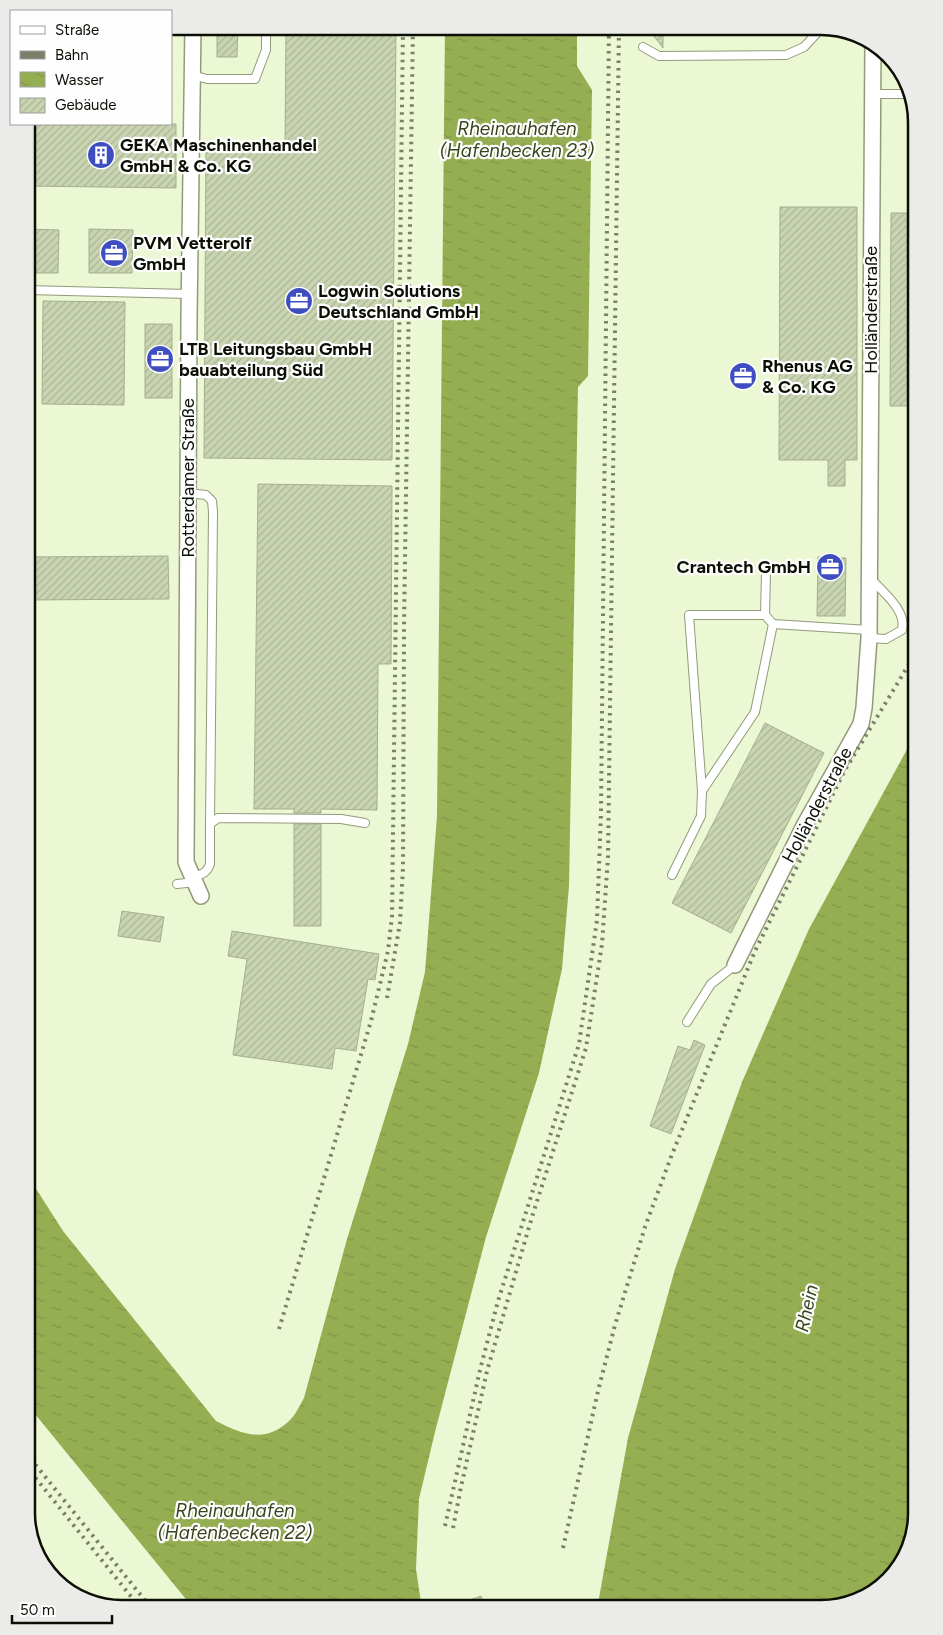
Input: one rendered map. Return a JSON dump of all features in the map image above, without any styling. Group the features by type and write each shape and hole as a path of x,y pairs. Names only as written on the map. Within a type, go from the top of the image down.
{"street":[{"name":"Rotterdamer Straße","path":"193,35 189,294 186,862 197,885"},
{"name":"Holländerstraße","path":"735,965 804,826 861,724 864,708 869,634 870,578 872,52"}],"lane":[{"path":"192,75 207,79 256,79 266,50 266,35"},
{"path":"643,47 659,56 786,55 804,47 816,35"},
{"path":"872,94 903,94"},
{"path":"35,290 189,294"},
{"path":"177,884 197,885 210,864 213,512 212,501 206,495 188,493"},
{"path":"766,572 765,615 773,624 869,634 886,639 902,630 901,613 870,578"},
{"path":"672,875 701,816 702,791 690,615 765,615"},
{"path":"702,791 755,712 773,624"},
{"path":"210,824 218,818 236,817 341,819 365,823"},
{"path":"687,1022 711,984 735,965"}],"water":[{"name":"Rheinauhafen (Hafenbecken 23)","path":"445,35 577,35 577,66 592,90 588,376 578,387 569,886 562,969 539,1073 486,1237 419,1499 416,1569 421,1600 187,1600 35,1414 35,1187 63,1231 216,1421 244,1433 262,1435 271,1433 291,1419 304,1398 347,1239 408,1044 425,972 437,816"},
{"name":"Rhein","path":"908,748 908,1513 905,1535 890,1566 878,1578 859,1591 843,1597 821,1600 599,1600 628,1438 675,1269 742,1082 809,929"}],"building":[{"path":"217,35 238,35 237,57 217,57"},
{"name":"Logwin Solutions Deutschland GmbH","path":"286,35 396,35 392,460 204,458 206,145 285,146"},
{"path":"653,35 663,35 663,48"},
{"name":"GEKA Maschinenhandel GmbH & Co. KG","path":"176,124 176,188 35,186 35,125"},
{"path":"780,207 857,207 857,460 845,460 845,486 828,486 828,460 779,460"},
{"path":"891,213 908,213 908,406 890,406"},
{"path":"35,229 59,230 58,273 35,273"},
{"path":"89,229 133,230 132,273 89,273"},
{"path":"43,301 125,302 124,405 42,404"},
{"path":"145,324 172,324 172,398 145,398"},
{"path":"258,484 392,486 391,664 378,664 377,810 321,809 321,813 294,813 294,809 254,809"},
{"path":"168,556 169,599 35,600 35,557"},
{"path":"818,557 846,558 845,616 817,616"},
{"path":"765,723 824,753 731,933 672,903"},
{"path":"294,824 321,824 321,926 294,926"},
{"path":"122,911 164,917 160,942 118,936"},
{"path":"232,931 379,954 375,980 368,979 356,1051 335,1048 332,1069 233,1055 247,959 228,956"},
{"path":"694,1040 705,1045 671,1134 650,1126 678,1046 690,1050"},
{"path":"481,1596 483,1600 470,1600"}],"railway":[{"path":"279,1329 371,1021 388,951 392,916 403,35"},
{"path":"387,998 400,923 403,868 404,627 413,35"},
{"path":"445,1526 480,1370 498,1301 579,1044 597,920 601,813 609,35"},
{"path":"453,1528 487,1371 532,1217 586,1048 602,944 608,857 619,35"},
{"path":"563,1548 598,1391 615,1325 645,1227 671,1157 755,951 845,770 908,666"},
{"path":"35,1464 145,1600"},
{"path":"35,1477 134,1600"}],"place":[{"name":"GEKA Maschinenhandel GmbH & Co. KG","path":"101,155"},
{"name":"PVM Vetterolf GmbH","path":"114,253"},
{"name":"Logwin Solutions Deutschland GmbH","path":"299,301"},
{"name":"LTB Leitungsbau GmbH bauabteilung Süd","path":"160,359"},
{"name":"Rhenus AG & Co. KG","path":"743,376"},
{"name":"Crantech GmbH","path":"830,567"}],"water label":[{"name":"Rheinauhafen (Hafenbecken 22)","path":"235,1521"}]}
